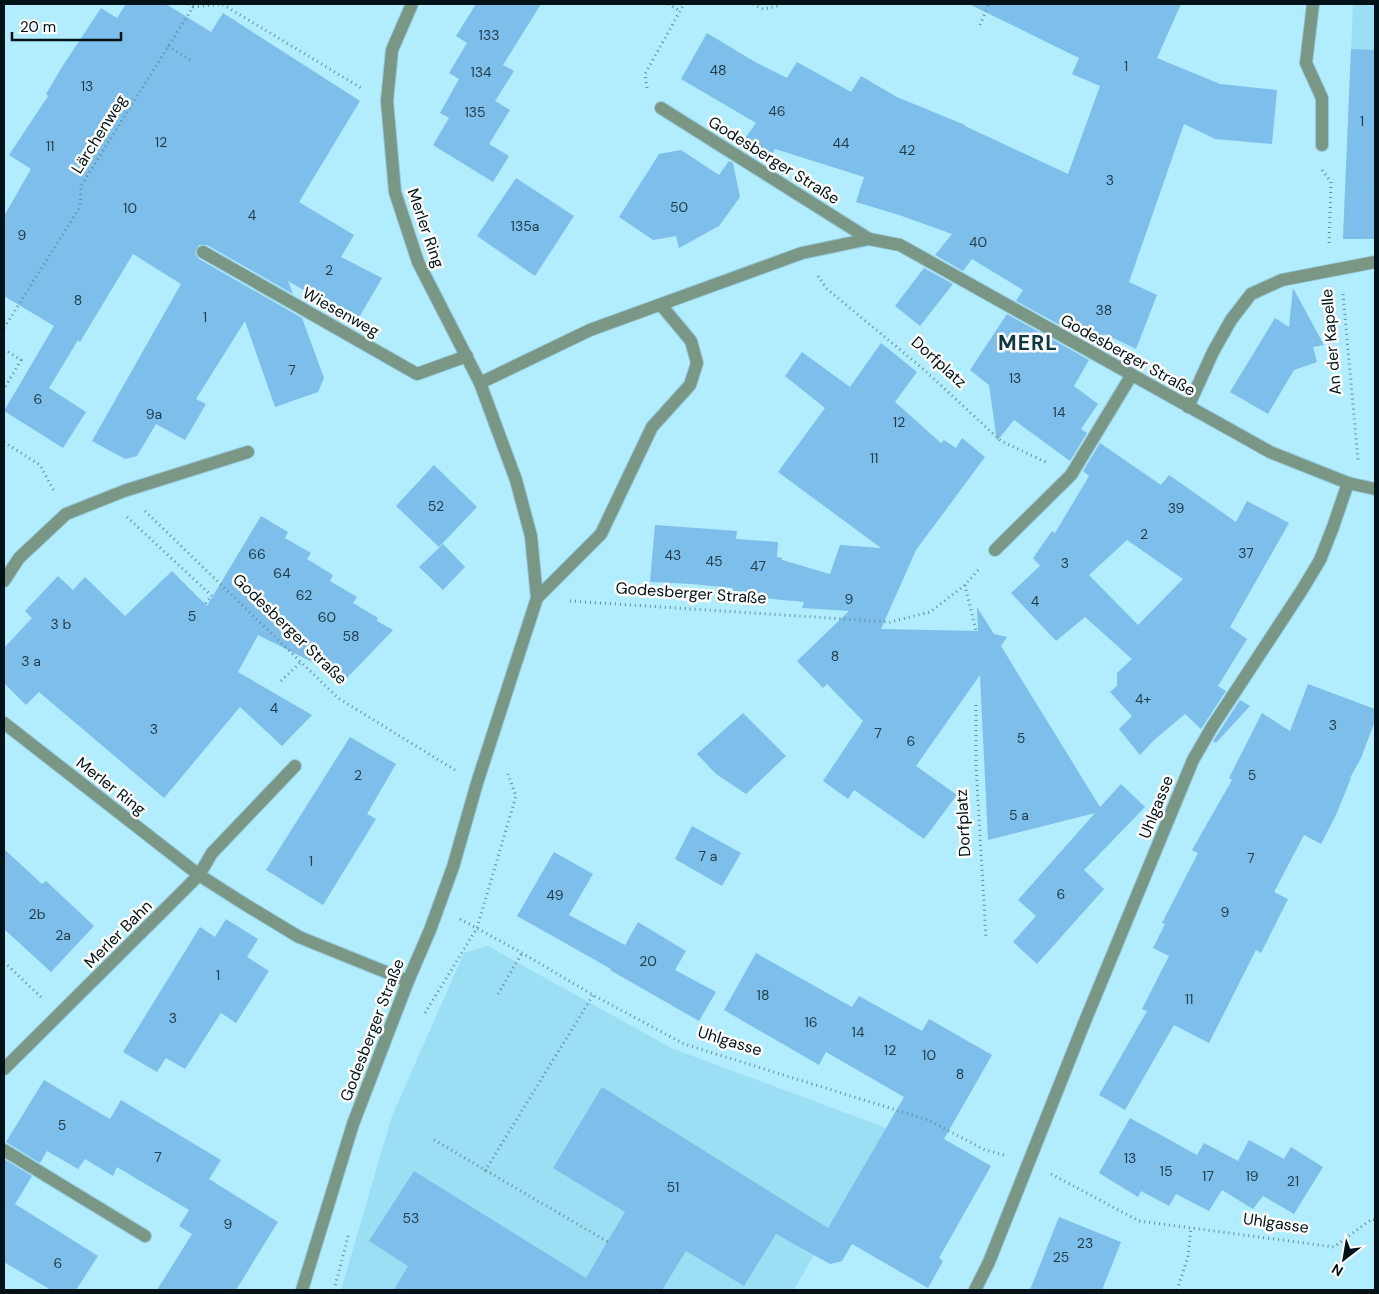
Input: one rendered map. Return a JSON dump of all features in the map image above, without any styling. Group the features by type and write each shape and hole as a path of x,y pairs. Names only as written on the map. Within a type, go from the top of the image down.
{"street":[{"name":"Merler Ring","path":"412,4 392,50 386,101 395,192 418,262 480,384"},
{"path":"1313,4 1306,63 1322,98 1322,145"},
{"name":"Godesberger Straße","path":"661,108 869,239 900,245 1131,376 1270,452 1354,484 1375,489"},
{"name":"Godesberger Straße","path":"302,1290 352,1124 453,867 477,783 537,598 531,536 516,480 480,384 590,330 802,253 869,239"},
{"name":"Wiesenweg","path":"202,252 418,374 467,356"},
{"path":"1334,270 1375,262"},
{"name":"An der Kapelle","path":"1188,407 1230,320 1251,294 1282,280 1334,270"},
{"name":"Godesberger Straße","path":"537,598 601,534 652,427 690,385 697,363 692,341 661,305"},
{"path":"995,550 1071,474 1131,376"},
{"path":"4,581 19,558 66,514 124,491 248,452"},
{"name":"Uhlgasse","path":"975,1290 989,1262 1083,1026 1193,760 1212,727 1320,560 1354,484"},
{"name":"Merler Ring","path":"4,722 199,874 299,937 408,981"},
{"path":"199,874 212,853 295,766"},
{"name":"Merler Bahn","path":"4,1068 199,874"},
{"path":"4,1150 145,1236"}],"path":[{"path":"188,4 193,7 222,4 386,101"},
{"path":"668,4 680,11"},
{"path":"661,108 648,92 645,74 684,4"},
{"path":"753,4 763,9 778,6 779,4"},
{"path":"980,25 989,4"},
{"name":"Lärchenweg","path":"4,328 80,207 81,186 193,7"},
{"path":"168,46 193,62"},
{"path":"1322,145 1320,167 1331,182 1334,270"},
{"name":"Dorfplatz","path":"802,253 827,289 921,367 1001,440 1071,474"},
{"name":"An der Kapelle","path":"1334,270 1354,484"},
{"path":"4,349 21,360 4,388"},
{"path":"4,442 40,465 66,514"},
{"name":"Godesberger Straße","path":"124,491 302,661 338,698 477,783"},
{"path":"106,498 212,596 205,604"},
{"path":"976,631 965,585 995,550"},
{"name":"Godesberger Straße","path":"537,598 890,622 930,612 965,585"},
{"path":"281,682 302,661"},
{"name":"Dorfplatz","path":"976,705 976,765 986,939"},
{"path":"421,1019 477,928 516,796 494,733"},
{"name":"Uhlgasse","path":"438,908 684,1044 928,1120 985,1150 1030,1162 1139,1221 1334,1247 1372,1219 1375,1220"},
{"path":"498,994 522,953"},
{"path":"4,962 59,1015"},
{"path":"486,1171 593,995"},
{"path":"434,1140 608,1242"},
{"path":"334,1290 351,1225"},
{"path":"1177,1290 1188,1257 1191,1228"}],"shaded area":[{"path":"1353,4 1375,4 1375,239 1343,239"},
{"path":"488,946 671,1048 886,1128 794,1290 341,1290 392,1116 464,953"}],"building":[{"path":"126,4 166,4 211,32 223,13 360,101 299,202 354,235 341,257 382,278 357,321 288,281 293,294 207,245 199,245 195,253 199,259 302,318 324,378 318,392 275,407 245,321 196,399 206,404 185,440 156,424 137,456 125,459 92,441 181,284 133,254 80,342 78,340 49,388 86,412 63,448 4,411 54,326 4,296 4,216 31,169 9,155 48,96 46,94 62,67 101,8 117,18"},
{"path":"476,4 541,4 503,65 514,71 495,101 510,110 489,144 509,156 493,182 433,145 449,118 440,113 459,79 449,73 467,43 456,36"},
{"path":"969,4 1181,4 1157,58 1220,84 1277,90 1272,144 1215,139 1184,124 1129,282 1157,295 1136,349 1105,334 1098,346 1016,301 1023,290 972,259 963,271 935,255 952,234 856,202 864,177 775,149 767,164 739,147 756,123 681,79 707,33 755,62 787,78 797,62 851,92 861,76 897,97 965,125 1068,174 1100,86 1072,74 1079,58"},
{"path":"1351,49 1375,50 1375,239 1343,239"},
{"path":"681,150 719,175 729,161 733,163 740,197 719,226 679,248 676,236 653,240 619,217 659,154"},
{"path":"516,178 574,216 535,276 477,236"},
{"path":"924,268 953,284 920,326 895,306"},
{"path":"1293,288 1324,345 1313,347 1317,362 1294,370 1268,414 1230,392 1275,318 1289,327"},
{"path":"1007,314 1089,360 1074,386 1098,404 1081,429 1087,433 1070,461 1014,420 997,441 989,385 970,370"},
{"path":"881,343 917,372 895,402 941,443 944,440 956,448 962,438 985,457 916,550 881,629 978,631 977,607 994,634 1007,637 1001,646 1100,807 1121,784 1145,807 1084,870 1104,889 1037,964 1013,942 1036,916 1018,900 1095,813 988,840 980,675 916,766 957,795 924,839 854,790 848,799 823,781 863,721 827,684 823,688 797,661 849,611 802,608 804,602 732,595 733,588 650,582 655,525 737,531 736,539 778,542 777,557 830,574 840,545 881,548 778,472 825,408 785,376 802,352 850,387"},
{"path":"1100,443 1161,485 1169,475 1236,522 1247,501 1289,523 1230,627 1247,639 1218,686 1226,691 1201,729 1185,714 1154,740 1140,755 1119,729 1132,716 1110,692 1117,686 1117,673 1132,659 1085,617 1056,641 1011,593 1040,566 1033,558 1052,531 1055,533 1089,476 1083,471","holes":["1127,540 1183,579 1138,625 1089,575"]},
{"path":"434,465 477,507 439,547 396,506"},
{"path":"261,516 288,532 285,538 311,553 307,559 333,575 330,581 357,597 353,603 378,618 377,621 393,630 346,679 258,635 238,672 312,715 282,746 240,707 164,798 39,692 26,705 4,683 4,648 32,618 25,611 58,576 73,590 85,577 125,616 172,571 207,606"},
{"path":"443,544 465,567 443,590 419,567"},
{"path":"1308,684 1375,709 1375,721 1361,758 1350,778 1336,815 1321,844 1304,835 1274,892 1288,899 1261,953 1256,950 1209,1043 1174,1025 1125,1110 1099,1095 1147,1011 1142,1009 1169,956 1153,948 1165,924 1162,923 1198,853 1192,850 1232,780 1229,778 1262,713 1290,731"},
{"path":"1240,700 1250,706 1216,743 1213,741"},
{"path":"743,713 786,756 746,794 716,774 697,754"},
{"path":"350,737 396,764 367,814 376,819 323,905 266,870"},
{"path":"692,826 741,853 722,886 675,859"},
{"path":"4,849 42,884 46,881 94,926 51,972 4,929"},
{"path":"554,852 593,874 569,915 625,945 638,922 686,951 675,970 716,992 699,1021 517,916"},
{"path":"226,919 258,939 247,957 269,971 236,1023 221,1013 185,1069 166,1058 157,1072 123,1052 200,927 215,937"},
{"path":"756,953 852,1007 859,996 922,1031 929,1019 992,1055 944,1139 991,1166 939,1258 943,1261 928,1288 852,1244 842,1261 830,1264 776,1234 744,1286 686,1251 662,1290 394,1290 408,1266 369,1241 414,1171 586,1278 625,1212 553,1168 602,1087 828,1228 904,1097 826,1052 819,1065 724,1010"},
{"path":"44,1080 110,1119 121,1100 221,1160 209,1179 278,1222 236,1290 157,1290 192,1234 179,1226 189,1210 117,1167 113,1176 85,1159 78,1169 47,1151 40,1163 6,1142"},
{"path":"1130,1118 1197,1155 1204,1143 1238,1161 1249,1140 1284,1159 1291,1147 1323,1167 1294,1214 1263,1196 1253,1209 1222,1190 1209,1211 1176,1194 1169,1206 1141,1191 1138,1197 1099,1173"},
{"path":"4,1159 32,1176 15,1204 98,1256 76,1290 51,1290 4,1262"},
{"path":"1059,1217 1121,1242 1102,1290 1030,1290"}],"district":[{"name":"MERL","path":"1028,343"}]}
